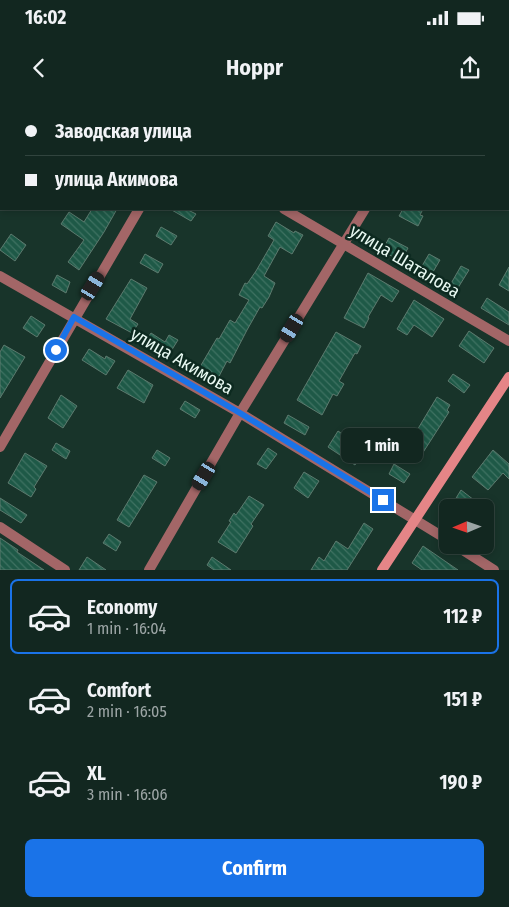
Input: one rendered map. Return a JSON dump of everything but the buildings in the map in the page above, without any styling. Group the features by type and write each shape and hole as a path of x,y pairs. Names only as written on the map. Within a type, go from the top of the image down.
{"street":[{"path":"0,447 74,317 138,210"},
{"name":"улица Шаталова","path":"286,210 509,341"},
{"path":"149,570 240,413 364,210"},
{"name":"улица Акимова","path":"0,276 240,413 439,534"},
{"path":"382,570 509,377"},
{"path":"0,527 65,570"},
{"path":"469,554 494,570"}],"route":[{"path":"56,350 74,317 240,413 383,500"}]}
